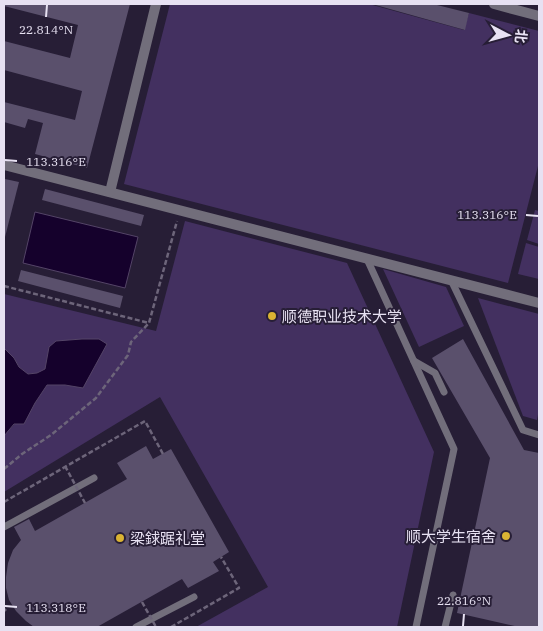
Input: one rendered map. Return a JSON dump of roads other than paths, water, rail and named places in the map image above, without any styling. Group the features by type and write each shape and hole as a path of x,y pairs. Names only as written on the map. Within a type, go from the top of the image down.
{"street":[{"path":"110,192 156,4"},
{"path":"494,4 539,16"},
{"path":"4,165 539,303"}],"lane":[{"path":"367,259 454,448 416,627"},
{"path":"451,280 523,430 539,434"},
{"path":"413,361 435,373 444,392"},
{"path":"4,527 94,478"},
{"path":"446,627 453,595"},
{"path":"136,627 194,597"}],"place":[{"name":"顺德职业技术大学","path":"272,316"},
{"name":"顺大学生宿舍","path":"506,536"},
{"name":"梁銶踞礼堂","path":"120,538"}]}
